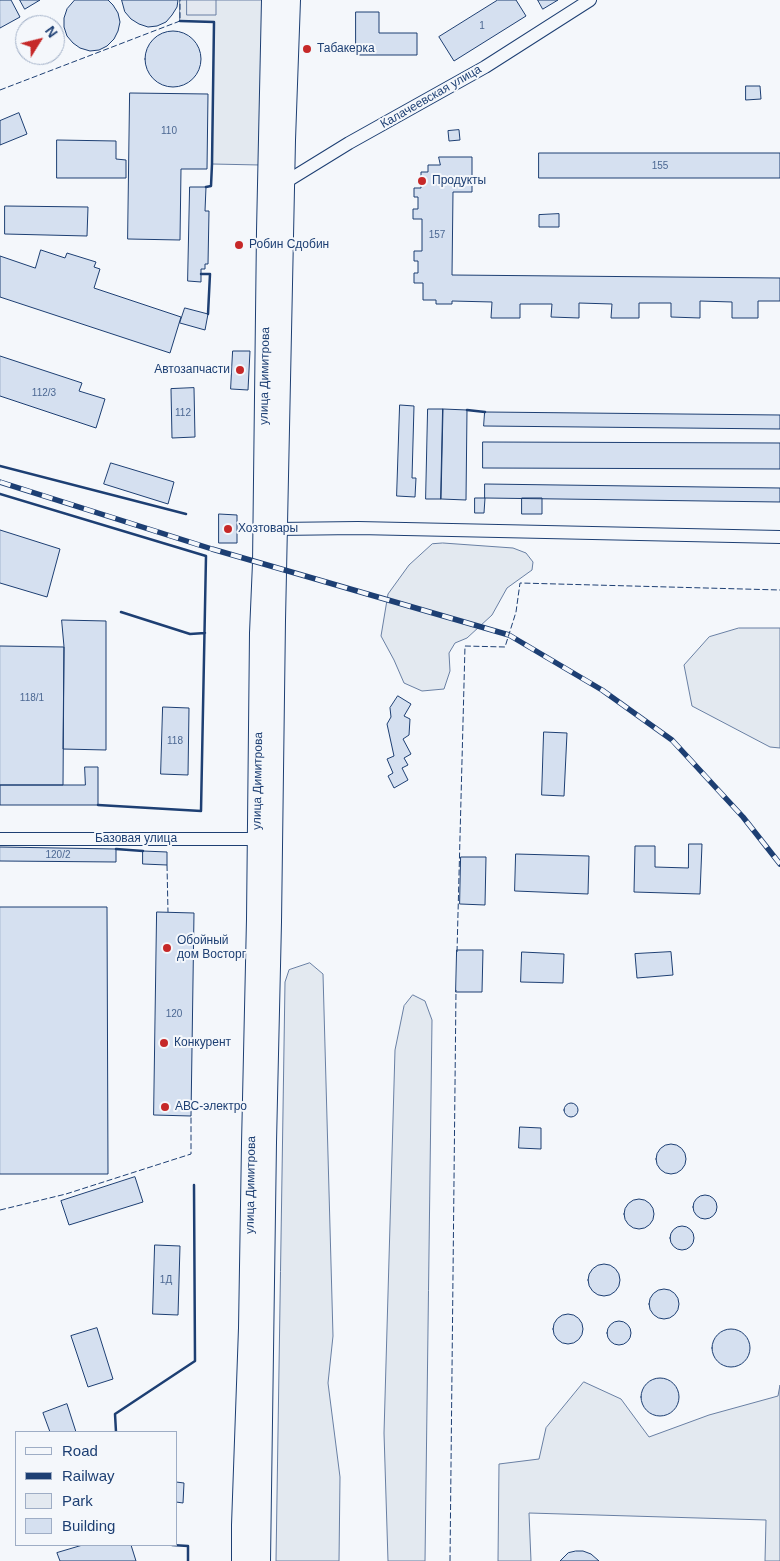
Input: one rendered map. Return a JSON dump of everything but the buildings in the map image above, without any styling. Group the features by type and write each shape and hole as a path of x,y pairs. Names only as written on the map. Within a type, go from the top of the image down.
{"main road":[{"name":"улица Димитрова","path":"242,1561 277,529 276,184 272,0"},
{"name":"улица Димитрова","path":"260,1561 265,839 276,184 290,0"}],"street":[{"name":"Калачеевская улица","path":"276,184 485,66 590,0"},
{"path":"277,529 377,528 780,537"},
{"name":"Базовая улица","path":"0,839 265,839"}],"green space":[{"path":"180,0 262,0 260,165 212,164 214,22 180,21"},
{"path":"443,543 513,548 526,553 533,562 532,570 507,588 492,615 467,638 455,643 449,653 450,671 444,689 422,691 404,683 381,636 388,594 409,565 432,544"},
{"path":"739,628 780,628 780,748 770,747 692,706 684,665 709,637"},
{"path":"310,963 323,974 333,1336 328,1383 340,1477 339,1561 276,1561 285,982 289,970"},
{"path":"413,995 425,1001 432,1020 425,1561 388,1561 384,1433 395,1050 404,1006"},
{"path":"584,1382 621,1399 649,1437 709,1415 778,1396 780,1385 780,1561 765,1561 766,1520 529,1513 531,1561 498,1561 499,1464 539,1459 546,1428"}],"shaded area":[{"path":"187,0 216,0 216,15 187,15"}],"railway":[{"path":"0,482 212,549 509,635 602,690 672,740 743,817 780,864"}],"fence":[{"path":"0,90 180,21 180,0"},
{"path":"457,952 465,646 505,647 516,612 520,583 780,590"},
{"path":"167,865 168,912"},
{"path":"450,1561 456,990"},
{"path":"0,1210 66,1194 191,1154 191,1116"}],"wall":[{"path":"180,21 214,22 211,186 206,187"},
{"path":"201,274 210,274 208,314"},
{"path":"467,410 485,412"},
{"path":"0,466 186,514"},
{"path":"0,494 206,556 201,811 98,805"},
{"path":"121,612 190,634 205,633"},
{"path":"116,849 143,851"},
{"path":"116,1431 115,1414 195,1361 194,1185"},
{"path":"178,1545 188,1546 188,1561"}],"place":[{"name":"Табакерка","path":"307,49"},
{"name":"Продукты","path":"422,181"},
{"name":"Робин Сдобин","path":"239,245"},
{"name":"Автозапчасти","path":"240,370"},
{"name":"Хозтовары","path":"228,529"},
{"name":"Обойный дом Восторг","path":"167,948"},
{"name":"Конкурент","path":"164,1043"},
{"name":"АВС-электро","path":"165,1107"}]}
